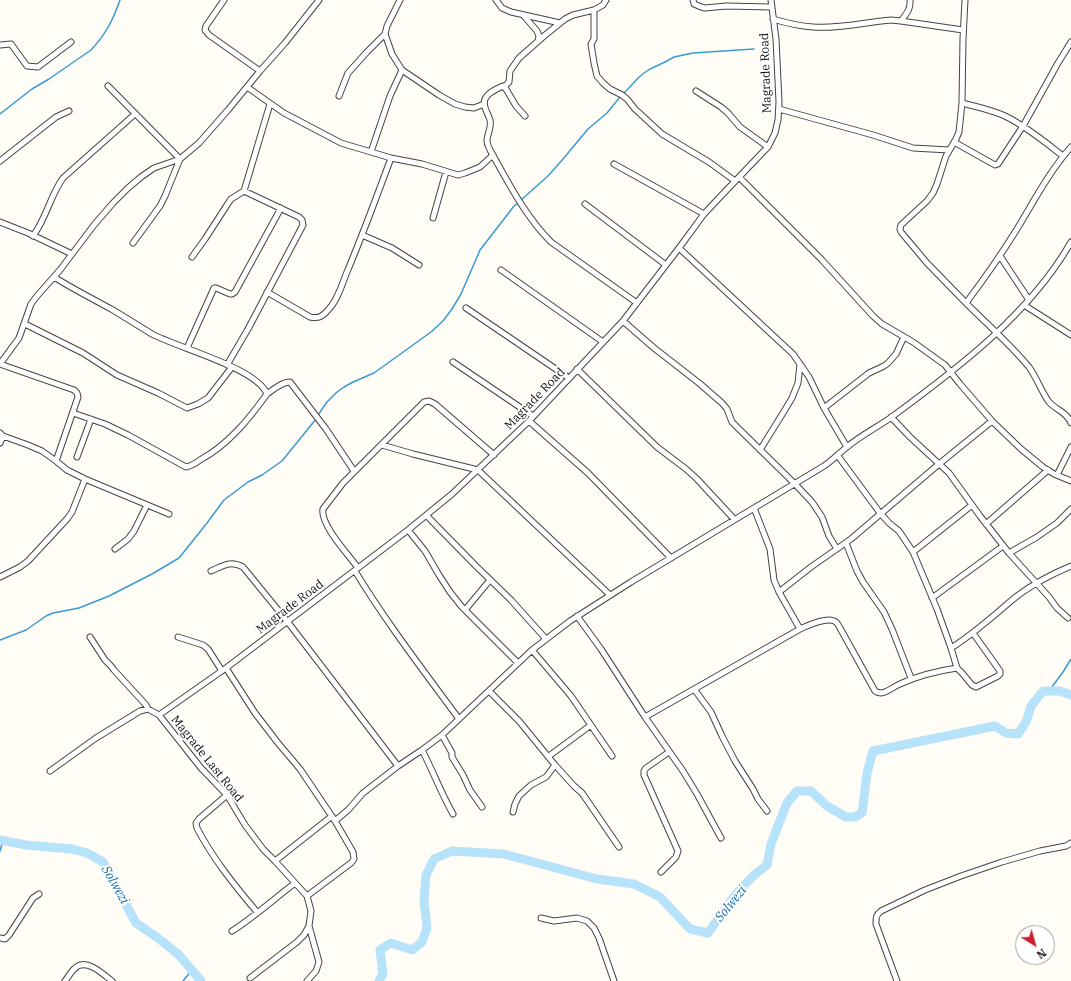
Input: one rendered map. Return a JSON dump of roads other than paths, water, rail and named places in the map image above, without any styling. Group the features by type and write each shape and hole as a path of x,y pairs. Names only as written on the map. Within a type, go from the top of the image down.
{"street":[{"path":"224,0 206,26 208,35 260,71"},
{"path":"56,461 78,397 77,393 74,390 0,364 19,338 31,304 94,225 128,188 154,168 180,159 199,143 285,43 319,0"},
{"path":"339,96 348,73 385,34 387,26 400,0"},
{"path":"496,0 502,8 511,12 560,23"},
{"path":"606,0 604,5 594,10 573,15 565,19 518,58 510,71 509,82 504,87 503,86 489,94 485,98 484,104 490,120 487,143 515,193 541,233 551,242 637,303"},
{"path":"693,0 694,4 701,7 771,7"},
{"name":"Magrade Road","path":"159,715 224,669 427,516 529,421 623,321 680,248 704,214 768,147 775,133 779,109 776,39 771,0"},
{"path":"901,21 909,10 910,0"},
{"path":"965,0 962,103 959,132 946,156 938,184 933,193 927,201 901,226 900,229 927,263 1029,368 1051,404 1067,416 1071,423"},
{"path":"594,10 594,39 591,44 597,76 604,84 627,98 635,109 662,134 737,179 822,260 873,316 938,359 945,365 992,421 1021,449 1048,470 1071,481"},
{"path":"524,16 539,36 538,42"},
{"path":"773,19 791,24 822,27 881,21 901,21 964,30"},
{"path":"385,34 392,54 402,70 439,95 456,104 474,108 484,104"},
{"path":"0,46 12,44 27,66 38,67 71,42"},
{"path":"954,142 997,165 1000,163 1071,42"},
{"path":"371,152 390,96 402,70"},
{"path":"108,86 180,159"},
{"path":"247,87 284,113 341,143 391,158 436,167 446,172 458,174 480,167 493,155"},
{"path":"504,87 516,106 525,116"},
{"path":"696,92 722,107 740,127 768,147"},
{"path":"962,103 998,114 1023,126 1063,156"},
{"path":"192,257 231,199 244,191 270,104"},
{"path":"779,109 913,148 949,150"},
{"path":"0,161 56,118 69,111"},
{"path":"33,236 43,221 58,185 63,178 135,114"},
{"path":"966,303 1000,256 1040,190 1063,156 1071,147"},
{"path":"267,292 310,317 321,317 328,310 334,302 362,235 391,158"},
{"path":"132,243 160,206 180,159"},
{"path":"614,164 704,214"},
{"path":"433,218 446,172"},
{"path":"25,324 83,353 117,375 158,393 187,408 208,398 230,366 303,224 300,217 244,191"},
{"path":"585,204 666,265"},
{"path":"187,348 214,288 230,294 234,292 280,208"},
{"path":"0,222 72,254"},
{"path":"362,235 392,248 419,265"},
{"path":"336,821 363,793 442,735 532,650 577,616 824,466 838,456 847,447 891,417 973,354 1029,300 1050,274 1071,242"},
{"path":"680,248 793,354 809,377 824,408 847,447"},
{"path":"1000,256 1029,300"},
{"path":"501,270 602,342"},
{"path":"54,276 153,334 246,374 260,383 267,394"},
{"path":"1024,305 1071,335"},
{"path":"466,308 569,378"},
{"path":"623,321 722,403 727,409 732,422 795,484 817,508 837,549"},
{"path":"824,408 869,373 888,363 896,354 904,337"},
{"path":"453,362 533,416"},
{"path":"760,450 792,398 798,383 800,364"},
{"path":"577,369 657,447 697,479 734,520"},
{"path":"73,413 105,424 186,467 210,455 227,441 248,419 267,394 286,382 290,382 326,429 354,471"},
{"path":"459,719 372,600 356,569 325,522 322,513 325,506 354,471 424,402 427,401 435,404 494,455"},
{"path":"891,417 946,470 1003,546 1037,583 1057,608 1068,618"},
{"path":"77,457 91,419"},
{"path":"529,421 588,473 671,558"},
{"path":"779,592 811,566 846,543 866,527 939,464 992,421"},
{"path":"0,443 2,434 42,451 67,470 85,480 169,514"},
{"path":"382,445 478,470 610,595"},
{"path":"1057,475 1071,446"},
{"path":"838,456 880,514 899,531 913,552 951,648 956,668 962,672 972,685 976,687 998,676 1000,671 973,633"},
{"path":"986,524 1048,470"},
{"path":"0,577 20,567 28,561 67,519 72,512 85,480"},
{"path":"115,549 128,539 134,531 146,505"},
{"path":"913,552 972,505"},
{"path":"754,508 770,549 774,580 779,592 800,628"},
{"path":"1010,553 1037,537 1071,509"},
{"path":"427,516 511,600 546,639"},
{"path":"408,530 425,551 450,592 465,610 518,663"},
{"path":"846,543 863,582 884,612 911,678"},
{"path":"932,598 1003,546"},
{"path":"211,571 232,563 243,567 288,621 398,766"},
{"path":"951,648 973,633 1018,596 1037,583 1071,566"},
{"path":"465,610 490,580"},
{"path":"577,616 601,649 697,794 721,838"},
{"path":"645,716 800,628 824,620 836,622 878,694 883,694 911,678 956,668"},
{"path":"90,637 105,660 148,709 159,715"},
{"path":"178,637 203,645 208,649 255,713 300,769 336,821 353,852 354,859 307,896 311,911 309,926 304,935 250,978"},
{"path":"532,650 571,696 612,756"},
{"path":"694,689 711,712 735,761 758,799 767,810"},
{"path":"489,691 519,721 555,765 582,793 619,847"},
{"path":"50,771 96,738 140,711 148,709"},
{"name":"Magrade Last Road","path":"159,715 201,768 227,795 244,825 263,849 307,896"},
{"path":"549,756 591,725"},
{"path":"442,735 470,790 482,808"},
{"path":"422,750 453,814"},
{"path":"661,872 676,857 678,851 644,775 644,771 669,752"},
{"path":"513,812 519,796 531,785 546,777 555,765"},
{"path":"227,795 199,819 196,823 196,828 214,858 257,912"},
{"path":"275,861 332,816"},
{"path":"897,981 876,924 877,914 925,890 961,876 1002,862 1040,851 1066,846 1071,843"},
{"path":"232,931 250,920 257,912 295,882"},
{"path":"0,938 4,939 10,935 33,898 39,894"},
{"path":"541,918 554,921 577,918 587,921 594,928 599,938 614,981"},
{"path":"307,981 316,971 318,962 309,926"},
{"path":"65,981 76,967 86,965 98,970 112,981"}],"waterway":[{"path":"0,114 32,89 91,50 101,38 115,14 120,0"},
{"path":"623,94 644,73 674,57 693,53 754,49"},
{"path":"521,200 548,176 588,129 607,113 620,97"},
{"path":"318,415 327,402 337,392 353,382 374,373 431,332 443,321 461,294 480,250 514,206 518,203"},
{"path":"0,640 26,630 53,613 79,608 109,596 179,558 224,500 248,482 262,475 282,461 316,419"},
{"path":"1049,691 1071,659"},
{"name":"Solwezi","path":"379,981 383,974 380,950 391,943 412,950 422,942 427,928 424,900 426,875 434,859 452,851 504,854 597,879 634,884 660,897 690,929 708,933 735,895 754,875 767,865 771,844 787,803 797,791 811,791 827,806 846,817 855,817 862,813 867,773 873,751 995,726 1006,733 1018,734 1026,722 1031,706 1043,691 1060,691 1071,695"},
{"name":"Solwezi","path":"0,840 26,845 72,849 87,853 103,862 136,923 179,955 201,981"},
{"path":"0,851 3,840"},
{"path":"183,981 192,970"}]}
